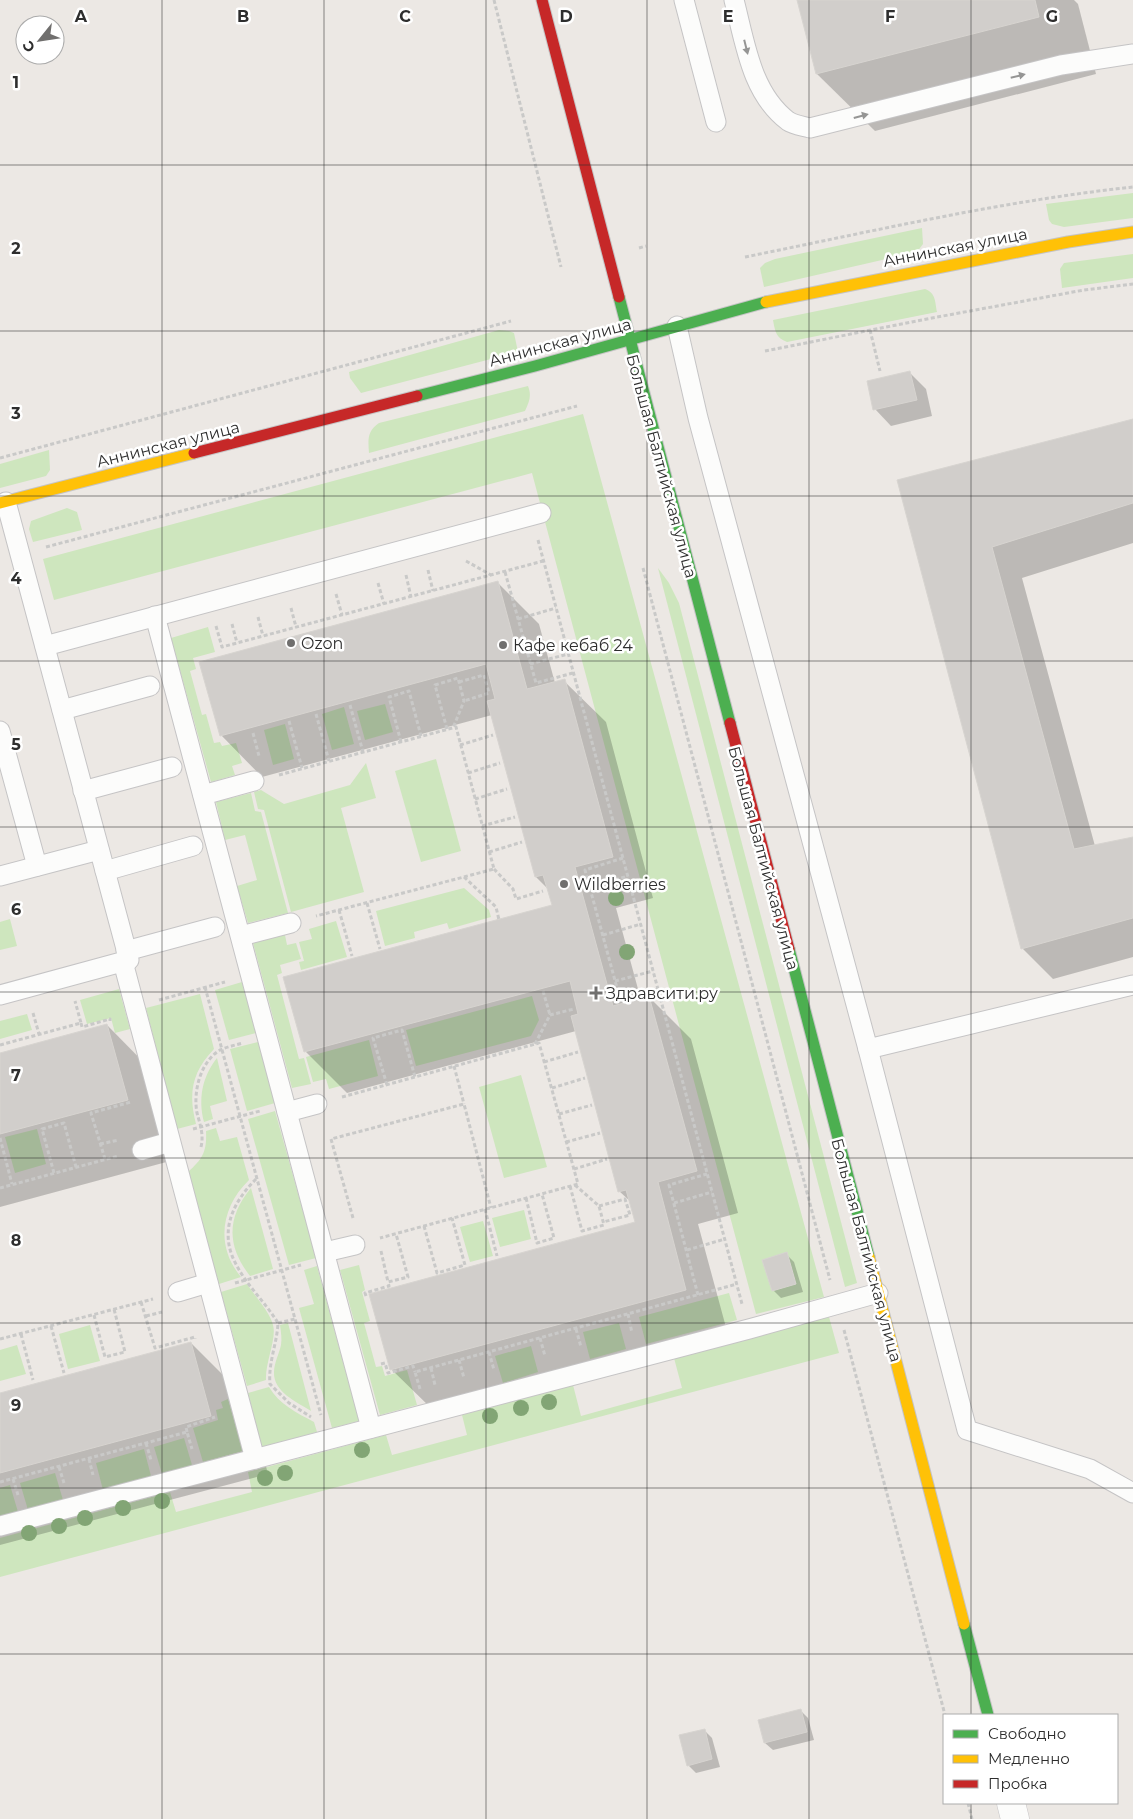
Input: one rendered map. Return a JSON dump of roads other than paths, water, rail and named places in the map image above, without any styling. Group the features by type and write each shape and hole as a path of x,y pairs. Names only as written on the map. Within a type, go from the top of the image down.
{"street":[{"name":"Большая Балтийская улица","path":"542,0 988,1714"},
{"name":"Аннинская улица","path":"3,503 535,366 756,304 1059,244 1133,232"},
{"path":"1011,1804 1015,1819"}],"lane":[{"path":"684,0 716,122"},
{"path":"734,0 753,74 767,98 789,122 810,128 1061,65 1133,54"},
{"path":"677,326 698,418 868,1049 967,1430 1090,1468 1133,1493"},
{"path":"3,503 20,554 84,791 105,871 135,1007 255,1459"},
{"path":"45,646 536,514"},
{"path":"155,616 372,1428"},
{"path":"62,710 150,686"},
{"path":"0,731 37,866"},
{"path":"84,791 172,767"},
{"path":"203,795 254,781"},
{"path":"105,871 193,846"},
{"path":"0,876 99,850"},
{"path":"240,936 291,923"},
{"path":"0,995 215,927"},
{"path":"868,1049 1133,986"},
{"path":"285,1104 317,1104"},
{"path":"142,1150 168,1134"},
{"path":"326,1256 355,1245"},
{"path":"178,1292 210,1291"},
{"path":"0,1526 255,1459 325,1431 372,1428 878,1294"}],"place":[{"name":"Ozon","path":"291,643"},
{"name":"Кафе кебаб 24","path":"503,645"},
{"name":"Wildberries","path":"564,884"},
{"name":"Здравсити.ру","path":"596,993"}]}
